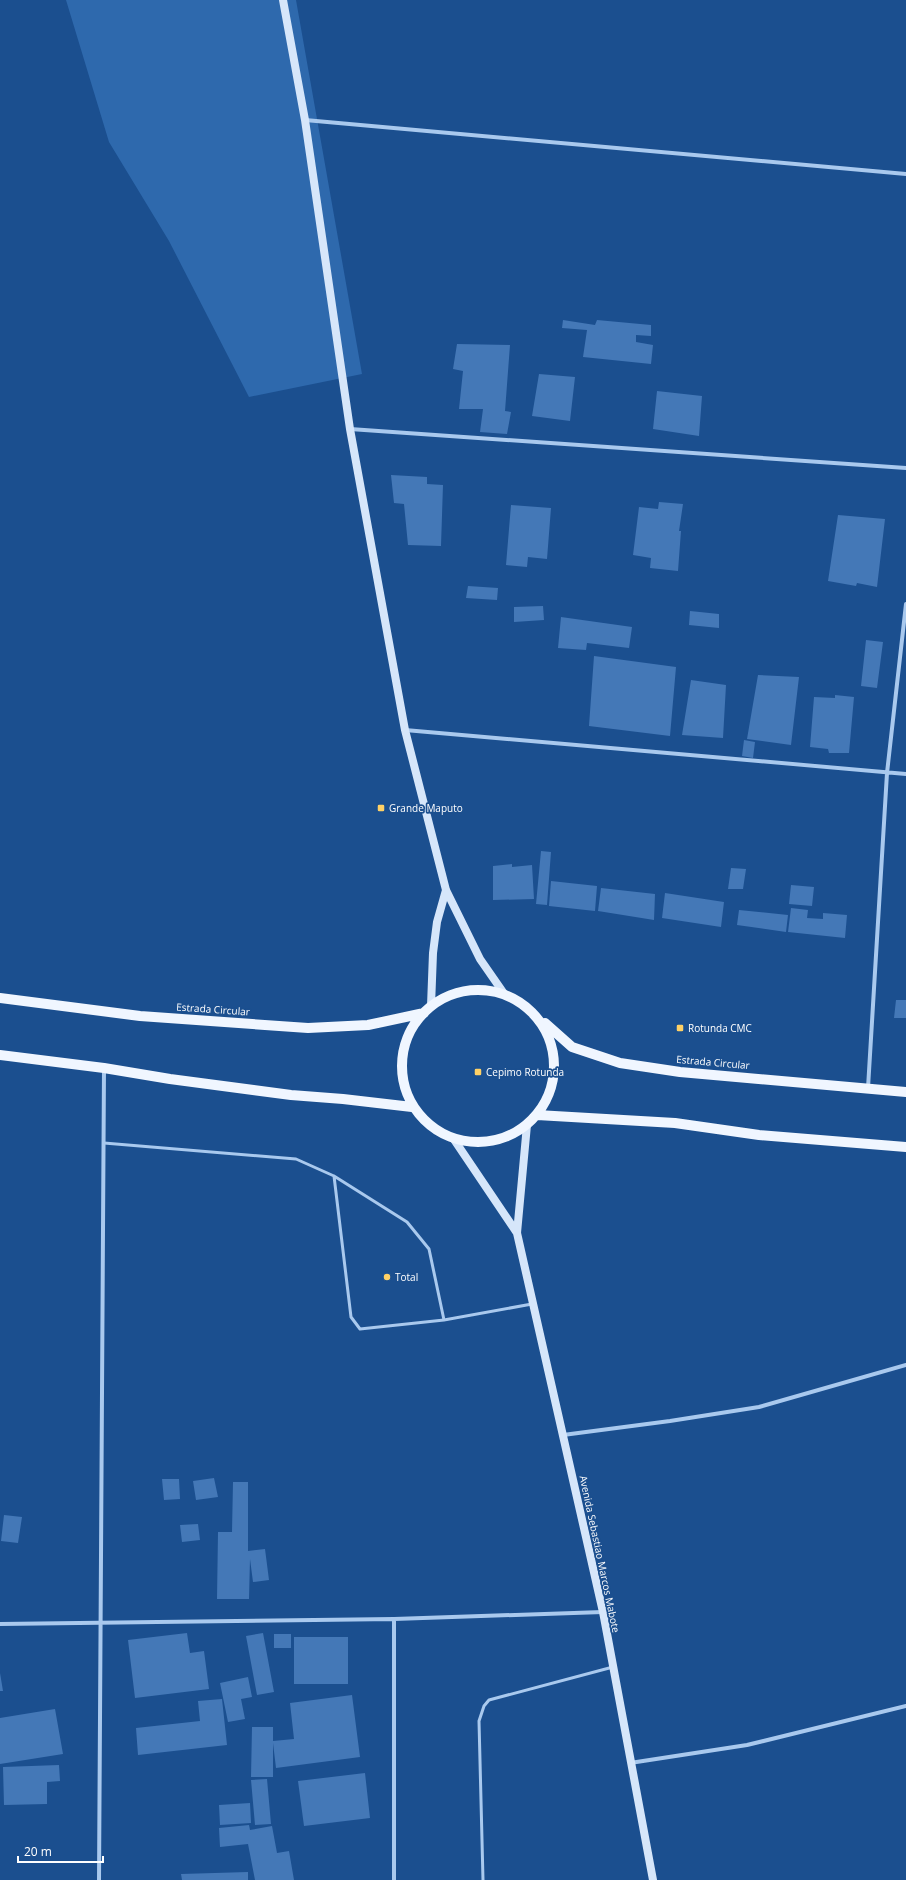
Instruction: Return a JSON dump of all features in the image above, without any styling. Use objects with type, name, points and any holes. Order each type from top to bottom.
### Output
[{"type":"main road","points":[[486,990],[505,995],[520,1002],[533,1012],[549,1035],[555,1063],[551,1090],[537,1115],[527,1125],[505,1138],[479,1142],[453,1138],[436,1130],[412,1107],[402,1071],[406,1040],[427,1010],[448,996],[467,991],[486,990]]},
{"type":"main road","name":"Estrada Circular","points":[[0,998],[140,1016],[308,1028],[368,1025],[404,1018],[427,1010]]},
{"type":"main road","name":"Estrada Circular","points":[[533,1012],[572,1047],[620,1063],[680,1072],[906,1092]]},
{"type":"main road","points":[[0,1055],[104,1068],[170,1079],[291,1095],[412,1107]]},
{"type":"main road","points":[[537,1115],[675,1123],[767,1136],[906,1147]]},
{"type":"street","points":[[283,0],[305,120],[350,429],[405,730],[446,890],[480,959],[505,995]]},
{"type":"street","points":[[305,120],[906,174]]},
{"type":"street","points":[[350,429],[906,468]]},
{"type":"street","points":[[868,1089],[887,773],[906,604]]},
{"type":"street","points":[[405,730],[906,774]]},
{"type":"street","points":[[427,1010],[437,922],[446,890]]},
{"type":"street","points":[[99,1880],[104,1068]]},
{"type":"street","points":[[517,1233],[527,1125]]},
{"type":"street","points":[[453,1138],[517,1233]]},
{"type":"street","name":"Avenida Sebastiao Marcos Mabote","points":[[517,1233],[603,1612],[653,1880]]},
{"type":"street","points":[[563,1435],[670,1421],[759,1407],[906,1364]]},
{"type":"street","points":[[0,1624],[394,1619],[603,1612]]},
{"type":"street","points":[[394,1619],[394,1880]]},
{"type":"street","points":[[630,1763],[747,1745],[906,1706]]},
{"type":"lane","points":[[104,1143],[296,1159],[334,1176],[407,1222],[429,1249],[444,1320]]},
{"type":"lane","points":[[334,1176],[351,1317],[360,1329],[444,1320],[534,1304]]},
{"type":"lane","points":[[483,1880],[479,1721],[484,1706],[489,1700],[613,1667]]},
{"type":"shaded area","points":[[66,0],[296,0],[362,374],[249,397],[169,241],[109,142]]},
{"type":"building","points":[[563,320],[595,325],[597,320],[651,325],[651,336],[636,335],[636,342],[653,345],[651,364],[583,357],[587,330],[562,328]]},
{"type":"building","points":[[457,344],[510,345],[505,411],[511,412],[507,434],[480,432],[483,409],[459,409],[463,371],[453,369]]},
{"type":"building","points":[[539,374],[575,377],[570,421],[532,416]]},
{"type":"building","points":[[657,391],[702,396],[699,436],[653,429]]},
{"type":"building","points":[[391,475],[427,477],[427,484],[443,485],[441,546],[408,545],[404,504],[394,503]]},
{"type":"building","points":[[659,502],[683,504],[679,531],[681,531],[678,571],[650,568],[651,558],[633,555],[639,507],[658,509]]},
{"type":"building","points":[[511,505],[551,508],[547,559],[528,557],[527,567],[506,565]]},
{"type":"building","points":[[838,515],[885,519],[877,587],[857,583],[856,586],[828,581]]},
{"type":"building","points":[[468,586],[498,588],[497,600],[466,598]]},
{"type":"building","points":[[543,606],[544,620],[514,622],[514,607]]},
{"type":"building","points":[[690,611],[719,614],[719,628],[689,625]]},
{"type":"building","points":[[561,617],[632,627],[629,648],[587,643],[586,650],[558,648]]},
{"type":"building","points":[[866,640],[883,642],[877,688],[861,686]]},
{"type":"building","points":[[594,656],[676,667],[670,736],[589,726]]},
{"type":"building","points":[[758,675],[799,677],[791,745],[747,739]]},
{"type":"building","points":[[691,680],[726,685],[723,738],[682,735]]},
{"type":"building","points":[[835,695],[854,697],[849,753],[829,753],[828,749],[810,747],[814,697],[835,698]]},
{"type":"building","points":[[744,740],[755,742],[753,758],[742,756]]},
{"type":"building","points":[[541,851],[551,852],[547,905],[536,904]]},
{"type":"building","points":[[512,864],[512,867],[532,865],[534,899],[493,900],[493,866]]},
{"type":"building","points":[[731,868],[746,869],[743,889],[728,889]]},
{"type":"building","points":[[551,881],[597,886],[595,911],[549,906]]},
{"type":"building","points":[[791,885],[814,887],[812,906],[789,904]]},
{"type":"building","points":[[601,888],[655,894],[654,920],[598,911]]},
{"type":"building","points":[[665,893],[724,902],[721,927],[662,918]]},
{"type":"building","points":[[791,908],[808,910],[807,918],[823,919],[823,913],[847,915],[845,938],[788,932]]},
{"type":"building","points":[[739,910],[788,915],[786,932],[737,925]]},
{"type":"building","points":[[896,1000],[906,1000],[906,1018],[894,1018]]},
{"type":"building","points":[[214,1478],[218,1497],[196,1500],[193,1481]]},
{"type":"building","points":[[162,1479],[179,1479],[180,1499],[164,1500]]},
{"type":"building","points":[[233,1482],[248,1482],[248,1551],[265,1549],[269,1580],[253,1582],[250,1559],[249,1599],[217,1599],[218,1532],[232,1532]]},
{"type":"building","points":[[4,1515],[22,1517],[18,1543],[1,1541]]},
{"type":"building","points":[[198,1524],[200,1540],[182,1542],[180,1525]]},
{"type":"building","points":[[187,1633],[190,1653],[204,1651],[209,1689],[135,1698],[128,1640]]},
{"type":"building","points":[[263,1633],[274,1692],[257,1695],[246,1636]]},
{"type":"building","points":[[274,1634],[291,1634],[291,1648],[274,1648]]},
{"type":"building","points":[[294,1637],[348,1637],[348,1684],[294,1684]]},
{"type":"building","points":[[0,1673],[3,1691],[0,1691]]},
{"type":"building","points":[[248,1677],[252,1697],[241,1699],[245,1719],[228,1722],[220,1683]]},
{"type":"building","points":[[352,1695],[360,1757],[276,1768],[273,1743],[273,1777],[251,1777],[252,1727],[273,1727],[273,1741],[294,1739],[290,1703]]},
{"type":"building","points":[[222,1699],[227,1745],[138,1755],[136,1728],[200,1721],[198,1701]]},
{"type":"building","points":[[55,1709],[63,1754],[0,1764],[0,1718]]},
{"type":"building","points":[[59,1765],[60,1781],[47,1782],[47,1804],[4,1805],[3,1767]]},
{"type":"building","points":[[365,1773],[370,1818],[304,1826],[298,1781]]},
{"type":"building","points":[[267,1779],[271,1824],[255,1825],[251,1780]]},
{"type":"building","points":[[250,1803],[251,1823],[220,1825],[219,1805]]},
{"type":"building","points":[[249,1825],[250,1830],[272,1826],[277,1853],[289,1851],[294,1880],[255,1880],[248,1844],[220,1847],[219,1828]]},
{"type":"building","points":[[248,1872],[248,1880],[182,1880],[181,1874]]},
{"type":"place","name":"Grande Maputo","points":[[381,808]]},
{"type":"place","name":"Rotunda CMC","points":[[680,1028]]},
{"type":"place","name":"Cepimo Rotunda","points":[[478,1072]]},
{"type":"place","name":"Total","points":[[387,1277]]}]
